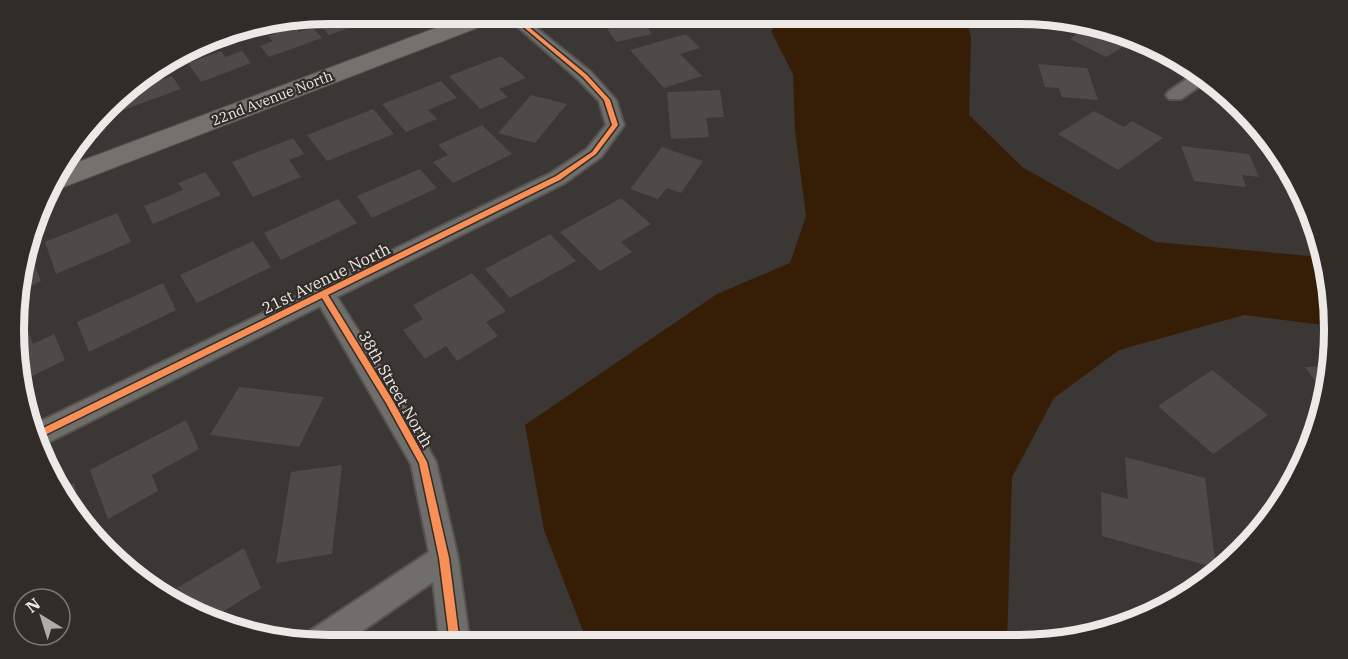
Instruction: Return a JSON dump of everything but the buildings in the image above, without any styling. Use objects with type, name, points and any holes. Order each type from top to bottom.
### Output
[{"type":"main road","name":"22nd Avenue North","points":[[65,177],[466,24]]},
{"type":"street","name":"21st Avenue North","points":[[42,433],[558,177],[594,153],[615,125],[607,100],[585,76],[522,24]]},
{"type":"street","points":[[1175,95],[1196,81]]},
{"type":"street","name":"38th Street North","points":[[324,294],[423,462],[444,558],[454,635]]},
{"type":"street","points":[[331,635],[444,558]]},
{"type":"shaded area","points":[[778,24],[967,24],[971,37],[969,115],[1022,167],[1155,242],[1315,256],[1324,325],[1244,315],[1119,350],[1054,398],[1012,477],[1007,635],[585,635],[544,530],[525,425],[717,294],[790,263],[806,216],[795,130],[793,74],[771,31]]},
{"type":"cycle path","points":[[42,433],[558,178],[594,153],[615,125],[607,100],[585,76],[522,24]]},
{"type":"cycle path","points":[[324,294],[423,462],[444,558],[454,635]]}]
